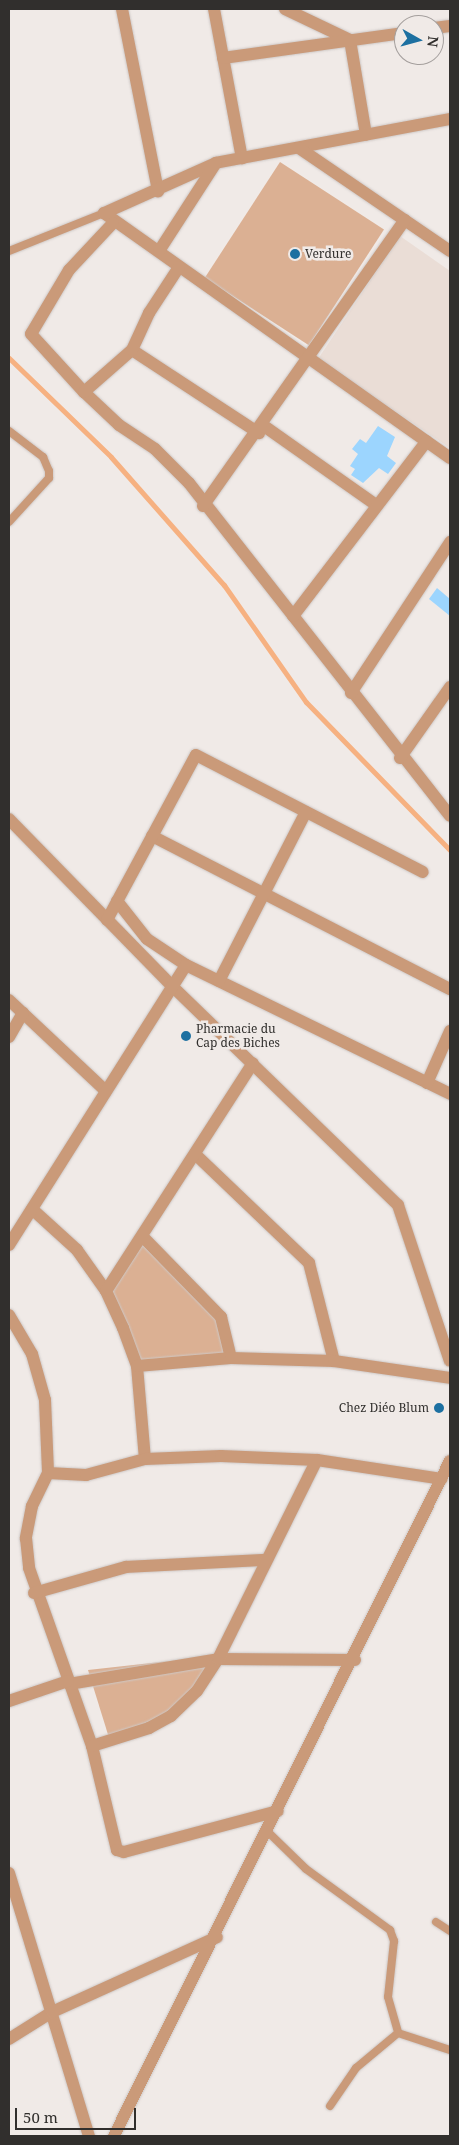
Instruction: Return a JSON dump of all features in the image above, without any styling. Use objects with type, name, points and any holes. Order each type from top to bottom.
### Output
[{"type":"street","points":[[122,9],[158,191]]},
{"type":"street","points":[[214,9],[242,158]]},
{"type":"street","points":[[285,9],[350,40]]},
{"type":"street","points":[[223,58],[394,34]]},
{"type":"street","points":[[350,40],[366,135]]},
{"type":"street","points":[[449,120],[216,163],[158,191],[109,218],[69,270],[32,329],[34,338],[84,392],[119,425],[155,449],[189,483],[203,506],[293,616],[400,758],[450,816]]},
{"type":"street","points":[[300,148],[450,251]]},
{"type":"street","points":[[159,251],[216,163]]},
{"type":"street","points":[[109,218],[308,355],[450,458]]},
{"type":"street","points":[[203,506],[261,430],[308,355],[405,220]]},
{"type":"street","points":[[84,392],[132,350],[149,313],[179,267]]},
{"type":"street","points":[[132,350],[376,504]]},
{"type":"street","points":[[293,616],[376,504],[427,440]]},
{"type":"street","points":[[351,693],[450,542]]},
{"type":"street","points":[[400,758],[450,687]]},
{"type":"street","points":[[107,920],[196,755],[423,872]]},
{"type":"street","points":[[219,981],[306,812]]},
{"type":"street","points":[[11,826],[172,986],[398,1205],[450,1361]]},
{"type":"street","points":[[152,836],[450,989]]},
{"type":"street","points":[[117,901],[147,939],[186,965],[450,1094]]},
{"type":"street","points":[[9,1245],[186,965]]},
{"type":"street","points":[[9,1000],[106,1091]]},
{"type":"street","points":[[9,1037],[23,1013]]},
{"type":"street","points":[[427,1083],[450,1031]]},
{"type":"street","points":[[106,1291],[143,1237],[253,1063]]},
{"type":"street","points":[[195,1154],[309,1262],[334,1361]]},
{"type":"street","points":[[32,1209],[77,1250],[106,1291],[137,1366],[145,1459]]},
{"type":"street","points":[[143,1237],[221,1318],[231,1358]]},
{"type":"street","points":[[9,1315],[32,1354],[44,1400],[48,1473],[32,1506],[26,1538],[34,1593],[92,1746],[120,1852],[278,1811]]},
{"type":"street","points":[[137,1366],[231,1358],[334,1361],[450,1378]]},
{"type":"street","points":[[48,1473],[86,1475],[145,1459],[316,1460],[442,1479]]},
{"type":"street","points":[[92,1746],[124,1738],[171,1716],[197,1691],[218,1660],[316,1460]]},
{"type":"street","points":[[114,2136],[217,1937],[267,1831],[355,1660],[450,1461]]},
{"type":"street","points":[[34,1593],[126,1567],[266,1560]]},
{"type":"street","points":[[9,1700],[68,1682],[218,1660],[355,1660]]},
{"type":"street","points":[[9,1873],[89,2136]]},
{"type":"street","points":[[9,2039],[52,2012],[217,1937]]},
{"type":"lane","points":[[9,251],[109,218]]},
{"type":"lane","points":[[9,431],[42,457],[49,471],[49,478],[9,522]]},
{"type":"lane","points":[[267,1831],[306,1869],[390,1930],[394,1941],[388,1997],[398,2033]]},
{"type":"lane","points":[[436,1922],[450,1931]]},
{"type":"lane","points":[[398,2033],[450,2050]]},
{"type":"lane","points":[[330,2106],[356,2068],[398,2033]]},
{"type":"shaded area","name":"Verdure","points":[[280,162],[384,230],[309,345],[205,278]]},
{"type":"shaded area","points":[[400,236],[450,271],[450,448],[318,359]]},
{"type":"shaded area","points":[[140,1243],[217,1319],[229,1355],[139,1364],[107,1287]]},
{"type":"shaded area","points":[[215,1656],[195,1690],[169,1715],[110,1741],[88,1670]]},
{"type":"building","points":[[378,426],[395,437],[387,456],[396,463],[388,474],[379,468],[363,483],[351,475],[355,469],[350,466],[358,454],[352,449],[360,439],[366,443]]},
{"type":"building","points":[[437,588],[450,599],[450,616],[429,599]]},
{"type":"waterway","points":[[9,358],[111,457],[224,585],[306,702],[450,850]]},
{"type":"place","name":"Verdure","points":[[295,254]]},
{"type":"place","name":"Pharmacie du Cap des Biches","points":[[186,1036]]},
{"type":"place","name":"Chez Diéo Blum","points":[[439,1408]]}]
